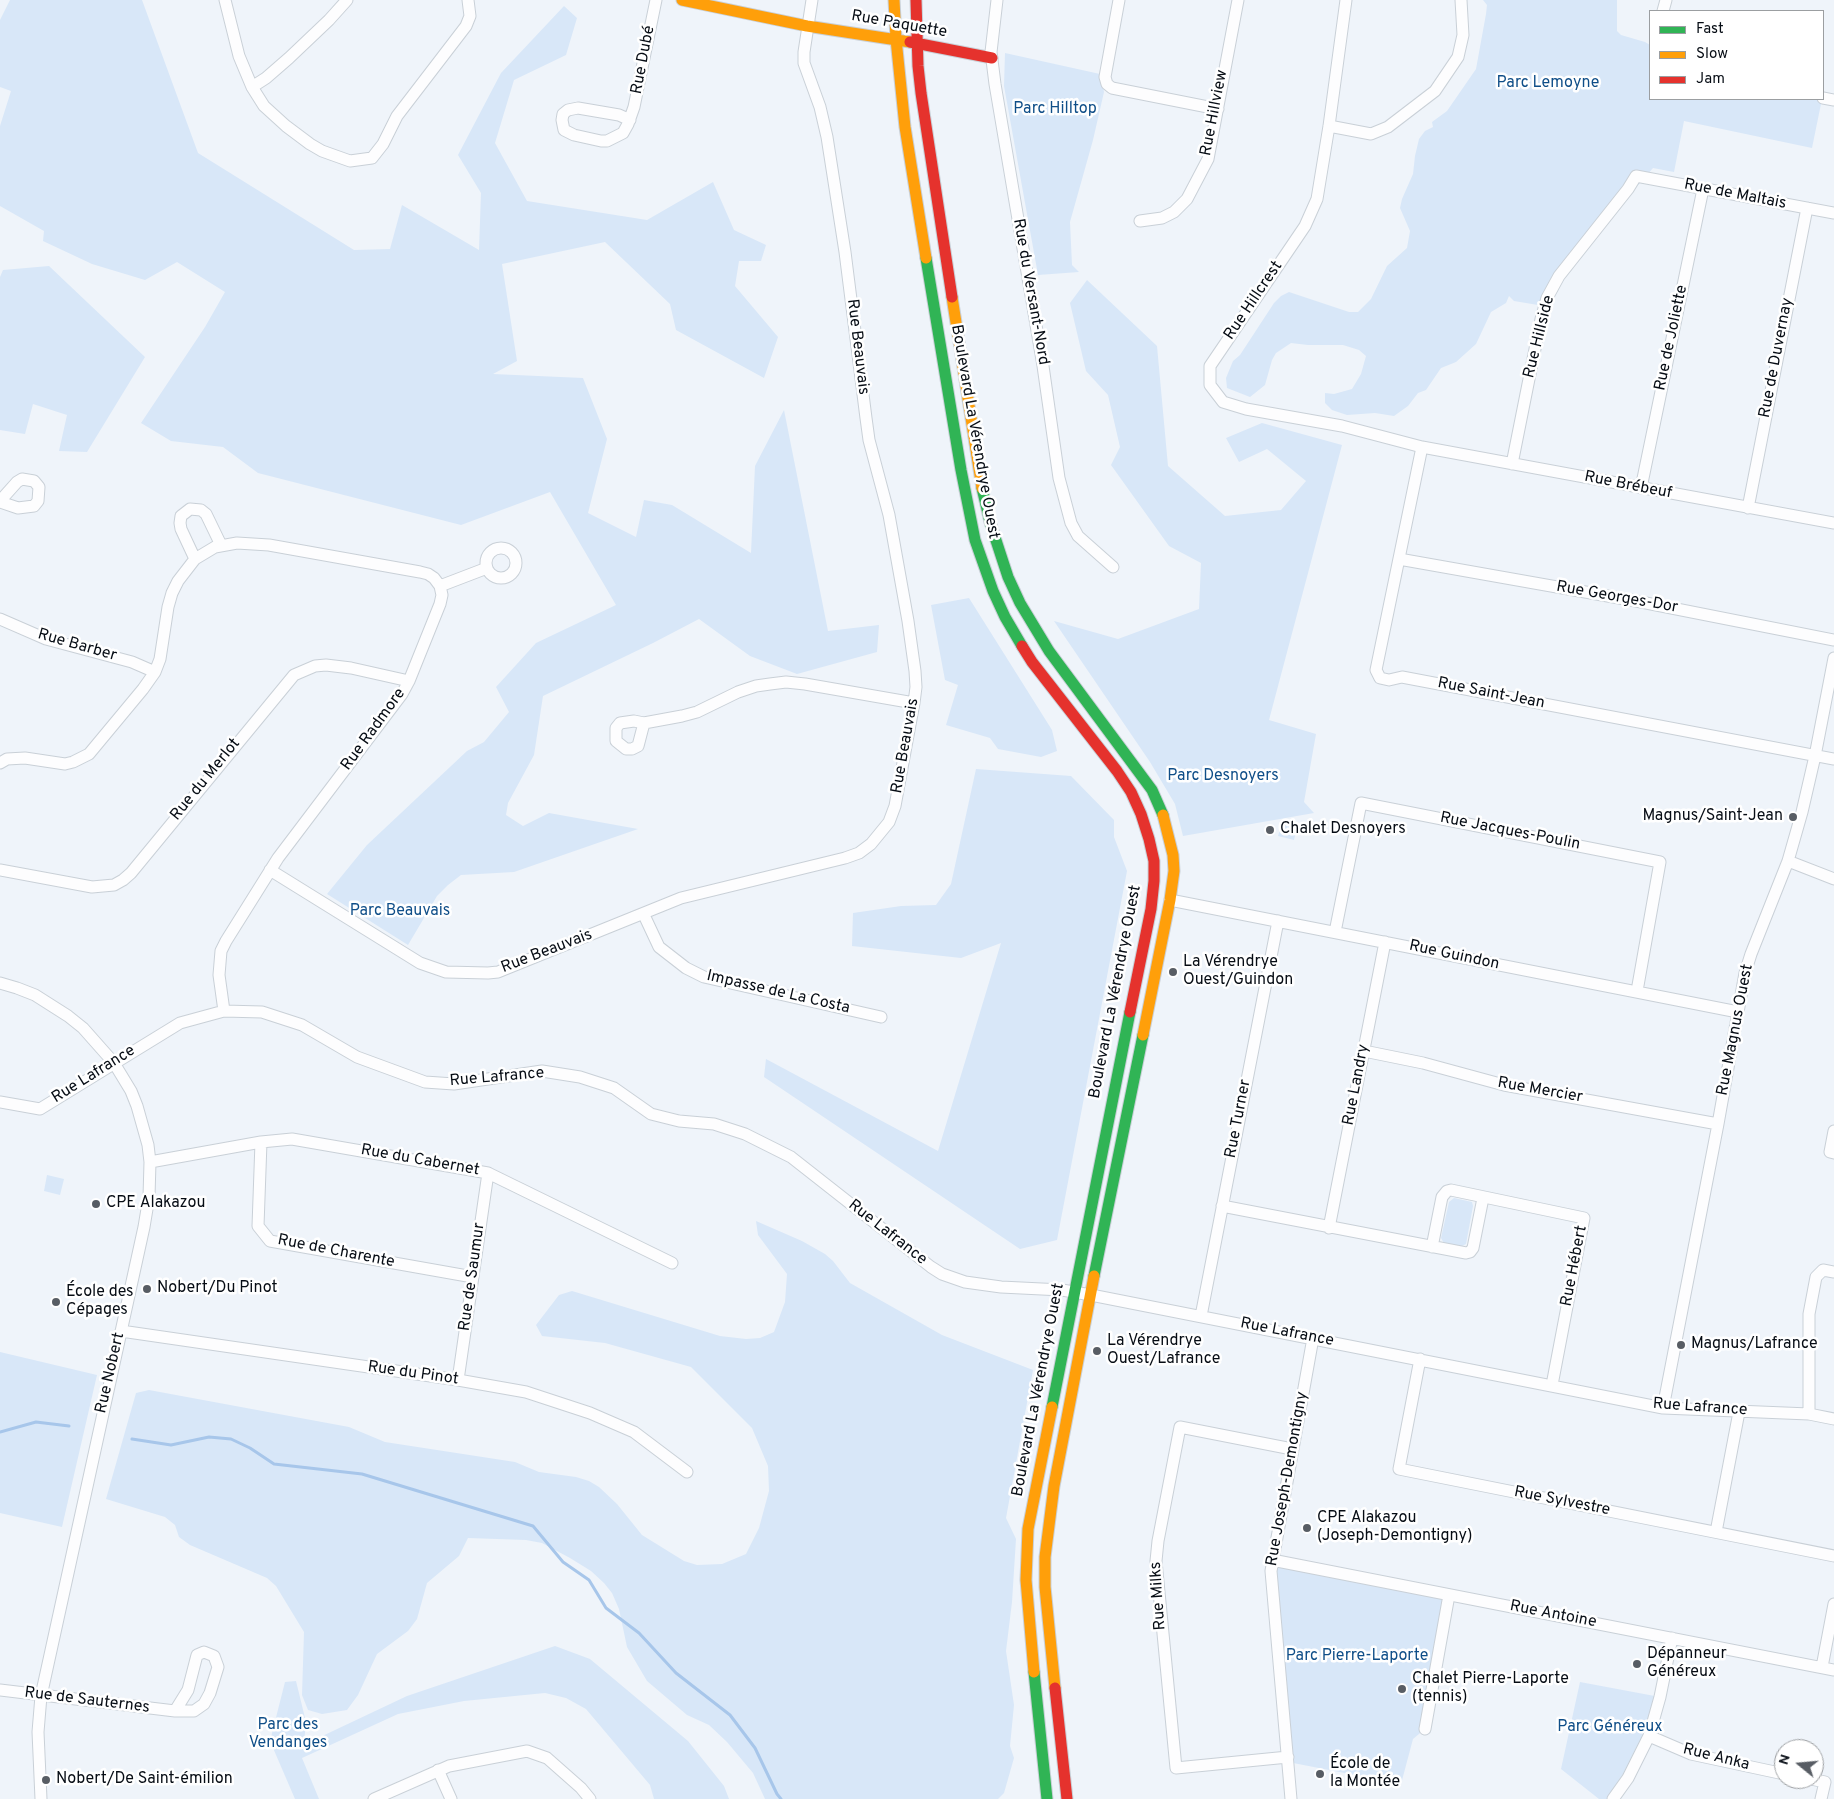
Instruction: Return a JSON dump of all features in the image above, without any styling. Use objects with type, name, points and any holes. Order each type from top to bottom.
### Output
[{"type":"main road","name":"Rue Paquette","points":[[682,0],[807,26],[896,39],[992,58]]},
{"type":"main road","name":"Boulevard La Vérendrye Ouest","points":[[894,0],[905,127],[962,478],[975,540],[1004,617],[1032,662],[1131,792],[1141,814],[1154,861],[1151,909],[1119,1061],[1030,1520],[1026,1554],[1028,1609],[1047,1799]]},
{"type":"main road","name":"Boulevard La Vérendrye Ouest","points":[[916,0],[918,66],[924,116],[983,495],[990,522],[1008,577],[1020,603],[1044,643],[1140,773],[1154,795],[1166,822],[1174,870],[1170,900],[1054,1486],[1045,1557],[1046,1604],[1066,1799]]},
{"type":"street","points":[[225,0],[240,56],[252,87],[264,106],[286,126],[322,151],[350,161],[372,158],[383,144],[397,116],[466,26],[470,16],[468,0]]},
{"type":"street","points":[[252,87],[266,78],[302,46],[330,20],[347,0]]},
{"type":"street","name":"Rue Dubé","points":[[630,120],[619,115],[578,108],[568,110],[563,114],[562,120],[564,130],[607,141],[623,133],[630,120],[634,106],[656,0]]},
{"type":"street","name":"Rue Beauvais","points":[[270,870],[406,955],[432,968],[454,973],[476,974],[498,972],[644,915],[681,898],[859,853],[872,844],[889,822],[895,806],[916,687],[908,621],[889,515],[869,440],[845,252],[827,137],[820,107],[804,63],[807,26],[812,0]]},
{"type":"street","name":"Rue du Versant-Nord","points":[[997,0],[992,45],[995,84],[1043,366],[1059,478],[1071,523],[1078,536],[1113,566]]},
{"type":"street","points":[[1119,0],[1105,77],[1107,84],[1112,88],[1218,110]]},
{"type":"street","name":"Rue Hillview","points":[[1140,221],[1162,218],[1174,212],[1188,198],[1208,158],[1238,0]]},
{"type":"street","name":"Rue Hillcrest","points":[[1346,0],[1329,126],[1316,200],[1305,226],[1210,366],[1210,385],[1223,402],[1234,406],[1342,426],[1422,447]]},
{"type":"street","points":[[1329,126],[1371,134],[1388,128],[1435,91],[1458,57],[1463,35],[1461,0]]},
{"type":"street","name":"Rue de Maltais","points":[[1636,176],[1834,213]]},
{"type":"street","name":"Rue Hillside","points":[[1512,464],[1541,319],[1547,298],[1559,276],[1628,189],[1636,176]]},
{"type":"street","name":"Rue de Joliette","points":[[1641,488],[1703,189]]},
{"type":"street","name":"Rue de Duvernay","points":[[1748,508],[1807,208]]},
{"type":"street","name":"Rue Brébeuf","points":[[1422,447],[1834,523]]},
{"type":"street","name":"Rue Saint-Jean","points":[[1422,447],[1376,670],[1380,678],[1390,680],[1402,677],[1834,759]]},
{"type":"street","points":[[195,559],[180,523],[181,516],[190,508],[201,510],[206,514],[220,545]]},
{"type":"street","points":[[0,763],[8,759],[25,758],[65,764],[81,759],[89,754],[155,672],[160,658],[172,593],[178,581],[195,559],[220,545],[237,543],[269,545],[420,572],[428,574],[440,586],[487,568]]},
{"type":"street","name":"Rue Georges-Dor","points":[[1399,559],[1636,601],[1834,640]]},
{"type":"street","name":"Rue Radmore","points":[[224,1011],[219,975],[221,951],[226,941],[270,870],[402,694],[440,604],[442,595],[440,586]]},
{"type":"street","name":"Rue Barber","points":[[0,619],[46,639],[132,662],[155,672]]},
{"type":"street","name":"Rue Magnus Ouest","points":[[1663,1408],[1748,963],[1788,861],[1815,756],[1834,658]]},
{"type":"street","name":"Rue du Merlot","points":[[0,870],[92,887],[114,885],[131,873],[294,675],[315,666],[326,665],[351,668],[409,681]]},
{"type":"street","points":[[644,723],[697,712],[756,686],[786,682],[914,704]]},
{"type":"street","name":"Rue Jacques-Poulin","points":[[1335,932],[1361,803],[1660,862],[1637,991]]},
{"type":"street","points":[[1788,861],[1834,879]]},
{"type":"street","name":"Rue Guindon","points":[[1170,900],[1738,1012]]},
{"type":"street","name":"Impasse de La Costa","points":[[644,915],[660,947],[686,968],[704,977],[881,1017]]},
{"type":"street","name":"Rue Turner","points":[[1201,1316],[1278,921]]},
{"type":"street","name":"Rue Landry","points":[[1329,1228],[1385,942]]},
{"type":"street","name":"Rue Nobert","points":[[0,983],[35,995],[68,1016],[83,1028],[114,1063],[131,1091],[137,1106],[148,1145],[150,1162],[148,1208],[40,1696],[38,1732],[41,1799]]},
{"type":"street","name":"Rue Lafrance","points":[[0,1102],[40,1109],[180,1022],[224,1011],[262,1012],[302,1025],[357,1057],[425,1082],[454,1084],[542,1071],[580,1076],[614,1088],[651,1114],[679,1121],[714,1124],[745,1134],[791,1157],[914,1255],[942,1274],[965,1282],[1091,1295],[1663,1408],[1809,1414],[1834,1419]]},
{"type":"street","name":"Rue Mercier","points":[[1364,1051],[1414,1060],[1504,1085],[1718,1124]]},
{"type":"street","points":[[1834,1131],[1830,1152],[1834,1153]]},
{"type":"street","name":"Rue du Cabernet","points":[[150,1162],[261,1142],[292,1139],[488,1173],[672,1263]]},
{"type":"street","name":"Rue de Charente","points":[[261,1142],[258,1226],[270,1241],[473,1277]]},
{"type":"street","name":"Rue de Saumur","points":[[458,1380],[488,1173]]},
{"type":"street","name":"Rue Hébert","points":[[1432,1247],[1443,1194],[1451,1190],[1584,1218],[1552,1385]]},
{"type":"street","points":[[1222,1206],[1466,1253],[1470,1252],[1483,1198]]},
{"type":"street","points":[[1809,1414],[1809,1314],[1816,1277],[1823,1270],[1834,1272]]},
{"type":"street","name":"Rue du Pinot","points":[[120,1331],[458,1380],[526,1392],[590,1413],[634,1432],[687,1472]]},
{"type":"street","name":"Rue Joseph-Demontigny","points":[[1291,1799],[1272,1593],[1272,1560],[1313,1338]]},
{"type":"street","name":"Rue Sylvestre","points":[[1420,1359],[1399,1469],[1834,1556]]},
{"type":"street","points":[[1716,1532],[1739,1412]]},
{"type":"street","name":"Rue Milks","points":[[1288,1757],[1176,1768],[1156,1562],[1158,1541],[1180,1426],[1292,1449]]},
{"type":"street","name":"Rue Antoine","points":[[1272,1560],[1834,1670]]},
{"type":"street","points":[[1425,1729],[1449,1595]]},
{"type":"street","points":[[1822,1667],[1834,1604]]},
{"type":"street","points":[[1613,1799],[1631,1773],[1650,1736],[1672,1638]]},
{"type":"street","name":"Rue de Sauternes","points":[[0,1690],[175,1711],[194,1711],[204,1704],[210,1692],[218,1667],[214,1656],[204,1652],[198,1655],[188,1690],[175,1711]]},
{"type":"street","name":"Rue Anka","points":[[1650,1736],[1691,1754],[1774,1772]]},
{"type":"street","points":[[374,1799],[438,1770],[460,1763],[527,1751],[547,1758],[582,1788],[590,1799]]},
{"type":"street","points":[[438,1770],[451,1799]]},
{"type":"green space","name":"Parc Beauvais","points":[[10,0],[142,0],[198,153],[354,250],[390,249],[402,205],[479,250],[481,193],[458,155],[501,73],[564,6],[577,18],[566,55],[514,80],[495,143],[527,201],[647,220],[713,182],[734,230],[766,245],[761,261],[739,261],[735,286],[778,337],[764,378],[676,330],[670,304],[605,242],[502,264],[517,361],[493,374],[583,378],[607,439],[588,513],[636,537],[644,500],[672,505],[751,553],[755,466],[784,410],[828,631],[879,625],[877,652],[797,674],[750,656],[699,619],[543,696],[534,755],[508,803],[506,815],[523,826],[549,813],[638,829],[514,872],[461,875],[437,896],[408,945],[327,894],[367,845],[467,751],[484,742],[509,712],[496,687],[536,643],[616,605],[550,492],[461,525],[258,473],[223,447],[171,441],[141,423],[205,327],[225,292],[177,262],[145,280],[92,264],[43,241],[44,231],[0,206],[0,126],[11,91],[0,87],[0,20]]},
{"type":"green space","name":"Parc Lemoyne","points":[[1483,0],[1617,0],[1617,31],[1621,35],[1649,44],[1649,100],[1822,100],[1812,148],[1684,121],[1674,172],[1653,168],[1559,276],[1544,306],[1514,301],[1509,296],[1506,303],[1491,312],[1476,344],[1456,362],[1441,368],[1426,390],[1418,393],[1408,406],[1394,416],[1375,413],[1347,415],[1332,410],[1325,403],[1325,393],[1334,394],[1352,389],[1361,374],[1366,356],[1359,350],[1343,345],[1291,343],[1276,353],[1272,360],[1265,385],[1250,397],[1227,388],[1226,378],[1233,361],[1240,355],[1274,303],[1281,296],[1289,292],[1349,312],[1358,312],[1371,299],[1387,266],[1407,248],[1410,231],[1400,208],[1413,174],[1419,139],[1425,131],[1433,127],[1432,122],[1447,111],[1476,69],[1487,5]]},
{"type":"green space","name":"Parc Hilltop","points":[[1005,53],[1100,74],[1104,92],[1093,140],[1070,222],[1072,265],[1079,272],[1038,275],[1004,86]]},
{"type":"green space","points":[[49,266],[145,357],[87,452],[59,451],[67,415],[33,404],[25,434],[0,430],[0,277],[3,270]]},
{"type":"green space","name":"Parc Desnoyers","points":[[1087,280],[1157,346],[1168,466],[1225,516],[1281,510],[1306,481],[1267,449],[1239,462],[1226,438],[1262,423],[1342,445],[1269,720],[1316,734],[1304,802],[1314,813],[1183,836],[1175,804],[1150,762],[1054,621],[1118,639],[1199,609],[1201,563],[1169,546],[1111,465],[1120,447],[1108,395],[1086,371],[1070,303]]},
{"type":"green space","points":[[969,598],[1052,730],[1057,751],[1041,757],[998,749],[990,738],[946,725],[958,685],[945,680],[931,605]]},
{"type":"green space","points":[[976,769],[1071,776],[1114,820],[1114,837],[1127,871],[1057,1240],[1020,1249],[764,1077],[766,1059],[938,1151],[1001,943],[961,958],[852,946],[853,913],[901,906],[936,905],[951,884]]},
{"type":"green space","points":[[1282,823],[1297,827],[1294,840],[1278,836]]},
{"type":"green space","points":[[47,1175],[64,1179],[60,1195],[44,1191]]},
{"type":"green space","points":[[1454,1198],[1472,1202],[1473,1206],[1466,1244],[1460,1247],[1445,1245],[1441,1238],[1449,1202]]},
{"type":"green space","points":[[756,1221],[802,1241],[825,1254],[850,1283],[942,1335],[1033,1370],[1006,1518],[1016,1539],[1012,1602],[1006,1651],[1014,1705],[1010,1746],[1014,1758],[1004,1793],[998,1799],[765,1799],[753,1773],[727,1742],[709,1725],[687,1715],[647,1681],[627,1647],[619,1609],[612,1593],[604,1583],[591,1571],[570,1558],[542,1543],[526,1540],[468,1538],[459,1556],[427,1583],[417,1619],[408,1631],[377,1654],[358,1695],[347,1710],[322,1714],[308,1710],[302,1695],[304,1632],[276,1586],[267,1578],[190,1545],[179,1537],[175,1525],[165,1517],[106,1499],[136,1393],[149,1390],[349,1427],[385,1442],[515,1462],[539,1472],[576,1477],[589,1481],[599,1487],[617,1504],[642,1535],[684,1561],[697,1565],[722,1564],[746,1554],[759,1528],[769,1491],[768,1466],[752,1428],[691,1367],[605,1343],[542,1336],[536,1325],[559,1295],[572,1291],[720,1336],[746,1339],[760,1338],[774,1332],[785,1302],[787,1274],[758,1235]]},
{"type":"green space","points":[[0,1352],[97,1375],[62,1527],[0,1513]]},
{"type":"green space","name":"Parc Pierre-Laporte","points":[[1272,1560],[1449,1595],[1425,1729],[1413,1739],[1401,1784],[1288,1762]]},
{"type":"green space","name":"Parc des Vendanges","points":[[555,1646],[590,1659],[688,1741],[724,1786],[729,1799],[654,1799],[650,1785],[586,1709],[566,1698],[545,1693],[464,1701],[398,1714],[302,1758],[319,1799],[295,1799],[270,1741],[285,1682],[296,1681],[306,1722],[304,1743],[407,1696]]},
{"type":"green space","name":"Parc Généreux","points":[[1580,1682],[1660,1697],[1653,1724],[1613,1799],[1599,1799],[1561,1769]]},
{"type":"waterway","points":[[0,1432],[36,1422],[69,1426]]},
{"type":"waterway","points":[[132,1439],[171,1445],[209,1437],[231,1439],[250,1448],[274,1464],[362,1474],[533,1526],[563,1562],[589,1580],[606,1608],[639,1633],[676,1673],[730,1715],[755,1748],[781,1799]]},
{"type":"traffic: fast","points":[[926,258],[961,470],[975,540],[993,591],[1005,617],[1022,646]]},
{"type":"traffic: fast","points":[[982,488],[990,522],[1008,577],[1020,603],[1049,651],[1152,790],[1163,815]]},
{"type":"traffic: fast","points":[[1052,1407],[1130,1012]]},
{"type":"traffic: fast","points":[[1094,1276],[1143,1035]]},
{"type":"traffic: fast","points":[[1034,1672],[1047,1799]]},
{"type":"traffic: slow","points":[[682,0],[807,26],[910,42]]},
{"type":"traffic: slow","points":[[894,0],[905,127],[926,258]]},
{"type":"traffic: slow","points":[[952,297],[982,488]]},
{"type":"traffic: slow","points":[[1143,1035],[1174,871],[1173,855],[1163,815]]},
{"type":"traffic: slow","points":[[1055,1688],[1045,1587],[1045,1557],[1054,1486],[1094,1276]]},
{"type":"traffic: slow","points":[[1034,1672],[1026,1580],[1028,1529],[1052,1407]]},
{"type":"traffic: jam","points":[[916,0],[918,66],[921,93],[952,297]]},
{"type":"traffic: jam","points":[[910,42],[992,58]]},
{"type":"traffic: jam","points":[[1022,646],[1032,662],[1117,771],[1131,792],[1149,839],[1154,861],[1151,909],[1130,1012]]},
{"type":"traffic: jam","points":[[1055,1688],[1067,1799]]},
{"type":"place","name":"Magnus/Saint-Jean","points":[[1793,817]]},
{"type":"place","name":"Chalet Desnoyers","points":[[1270,830]]},
{"type":"place","name":"La Vérendrye Ouest/Guindon","points":[[1173,972]]},
{"type":"place","name":"CPE Alakazou","points":[[96,1204]]},
{"type":"place","name":"Nobert/Du Pinot","points":[[147,1289]]},
{"type":"place","name":"École des Cépages","points":[[56,1302]]},
{"type":"place","name":"Magnus/Lafrance","points":[[1681,1345]]},
{"type":"place","name":"La Vérendrye Ouest/Lafrance","points":[[1097,1351]]},
{"type":"place","name":"CPE Alakazou (Joseph-Demontigny)","points":[[1307,1528]]},
{"type":"place","name":"Dépanneur Généreux","points":[[1637,1664]]},
{"type":"place","name":"Chalet Pierre-Laporte (tennis)","points":[[1402,1689]]},
{"type":"place","name":"École de la Montée","points":[[1320,1774]]},
{"type":"place","name":"Nobert/De Saint-émilion","points":[[46,1780]]}]
